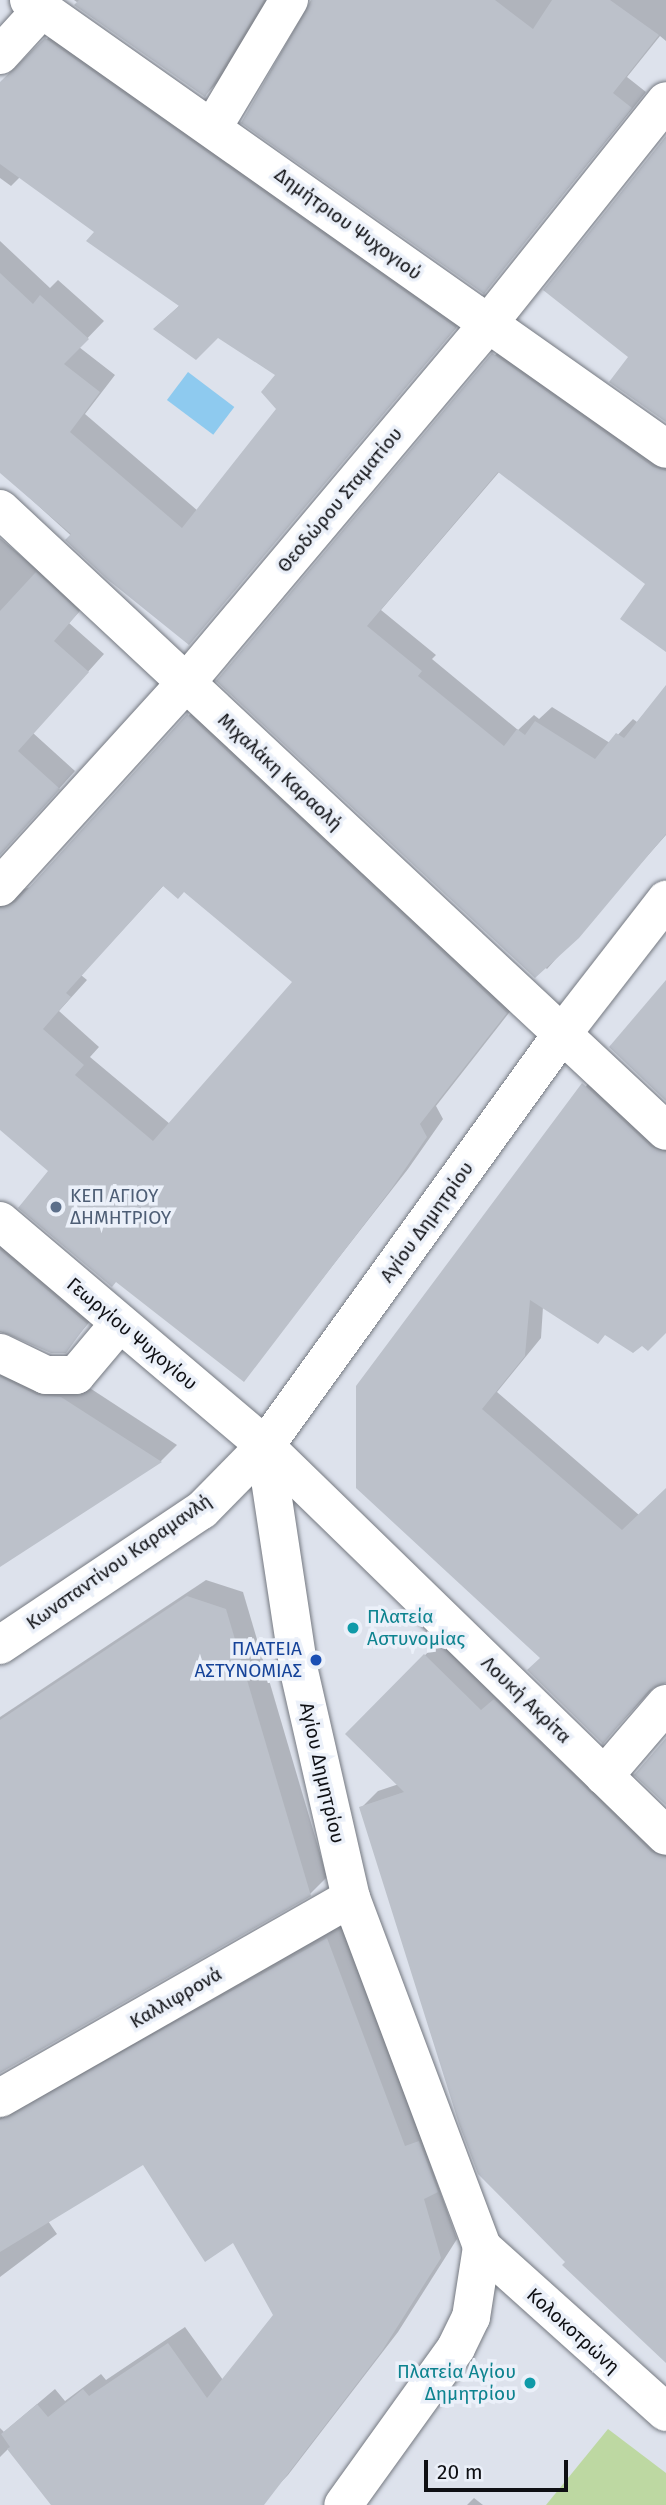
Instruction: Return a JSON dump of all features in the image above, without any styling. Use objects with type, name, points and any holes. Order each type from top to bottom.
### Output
[{"type":"street","points":[[213,127],[289,0]]},
{"type":"street","points":[[0,55],[35,5]]},
{"type":"street","name":"Δημήτριου Ψυχογιού","points":[[35,5],[213,127],[666,449]]},
{"type":"street","name":"Θεοδώρου Σταματίου","points":[[0,887],[185,684],[488,324],[666,101]]},
{"type":"street","name":"Μιχαλάκη Καραολή","points":[[0,509],[666,1131]]},
{"type":"street","name":"Αγίου Δημητρίου","points":[[343,2505],[456,2348],[471,2317],[482,2247],[351,1898],[299,1671],[265,1446],[562,1034],[666,900]]},
{"type":"street","name":"Γεωργίου Ψυχογίου","points":[[0,1221],[265,1446]]},
{"type":"street","points":[[0,1353],[46,1375],[76,1375],[119,1324]]},
{"type":"street","name":"Κωνσταντίνου Καραμανλή","points":[[0,1644],[202,1510],[265,1446]]},
{"type":"street","name":"Λουκή Ακρίτα","points":[[265,1446],[666,1836]]},
{"type":"street","points":[[604,1776],[666,1704]]},
{"type":"street","name":"Καλλιφρονά","points":[[0,2098],[351,1898]]},
{"type":"street","name":"Κολοκοτρώνη","points":[[482,2247],[666,2412]]},
{"type":"green space","points":[[608,2429],[666,2473],[666,2505],[546,2505]]},
{"type":"water","points":[[188,372],[234,407],[213,435],[167,400]]},
{"type":"building","points":[[79,0],[264,0],[205,97],[74,5]]},
{"type":"building","points":[[311,0],[495,0],[533,29],[552,0],[610,0],[659,35],[613,93],[632,108],[484,294],[241,123]]},
{"type":"building","points":[[45,38],[456,328],[189,645],[107,579],[65,540],[71,534],[0,473],[0,273],[33,304],[40,295],[89,339],[64,364],[100,392],[70,432],[182,528],[276,409],[261,392],[275,375],[218,338],[196,360],[153,329],[179,306],[86,241],[94,232],[0,164],[0,82]]},
{"type":"building","points":[[666,136],[666,422],[609,382],[628,357],[543,290]]},
{"type":"building","points":[[492,353],[653,467],[666,471],[666,652],[620,619],[645,584],[498,472],[367,626],[422,671],[418,676],[504,746],[517,729],[525,735],[535,721],[595,759],[616,733],[624,738],[666,685],[666,834],[579,938],[535,978],[216,681]]},
{"type":"building","points":[[36,572],[79,612],[54,641],[89,672],[18,751],[60,789],[0,855],[0,611]]},
{"type":"building","points":[[187,714],[507,1013],[420,1124],[427,1137],[392,1188],[244,1382],[116,1282],[112,1287],[18,1208],[48,1171],[0,1130],[0,908],[16,902]],"holes":[[[163,886],[178,899],[184,892],[292,982],[153,1141],[75,1075],[84,1065],[43,1029],[71,997],[66,993]]]},
{"type":"building","points":[[666,980],[666,1101],[609,1047]]},
{"type":"building","points":[[582,1083],[651,1147],[666,1152],[666,1333],[648,1351],[642,1346],[633,1353],[605,1335],[598,1344],[530,1300],[525,1356],[482,1409],[622,1530],[666,1488],[666,1683],[649,1690],[603,1744],[527,1670],[540,1658],[356,1488],[356,1386]]},
{"type":"building","points":[[0,1250],[87,1324],[66,1353],[51,1353],[0,1331]]},
{"type":"building","points":[[0,1377],[37,1395],[61,1397],[162,1462],[0,1567]]},
{"type":"building","points":[[187,1596],[226,1609],[311,1896],[0,2073],[0,1720]]},
{"type":"building","points":[[424,1654],[481,1710],[494,1699],[651,1852],[666,1857],[666,2363],[562,2265],[565,2262],[478,2174],[459,2124],[359,1807],[404,1792],[345,1734]]},
{"type":"building","points":[[666,1738],[666,1805],[634,1775]]},
{"type":"building","points":[[327,1938],[405,2146],[419,2141],[438,2192],[424,2199],[441,2258],[382,2351],[264,2505],[51,2505],[7,2449],[10,2447],[1,2434],[37,2404],[48,2417],[83,2389],[89,2396],[168,2343],[207,2398],[273,2315],[233,2243],[205,2262],[143,2165],[0,2252],[0,2120]]},
{"type":"place","name":"ΚΕΠ ΑΓΙΟΥ ΔΗΜΗΤΡΙΟΥ","points":[[56,1207]]},
{"type":"place","name":"Πλατεία Αστυνομίας","points":[[353,1628]]},
{"type":"place","name":"ΠΛΑΤΕΙΑ ΑΣΤΥΝΟΜΙΑΣ","points":[[316,1660]]},
{"type":"place","name":"Πλατεία Αγίου Δημητρίου","points":[[530,2383]]}]
